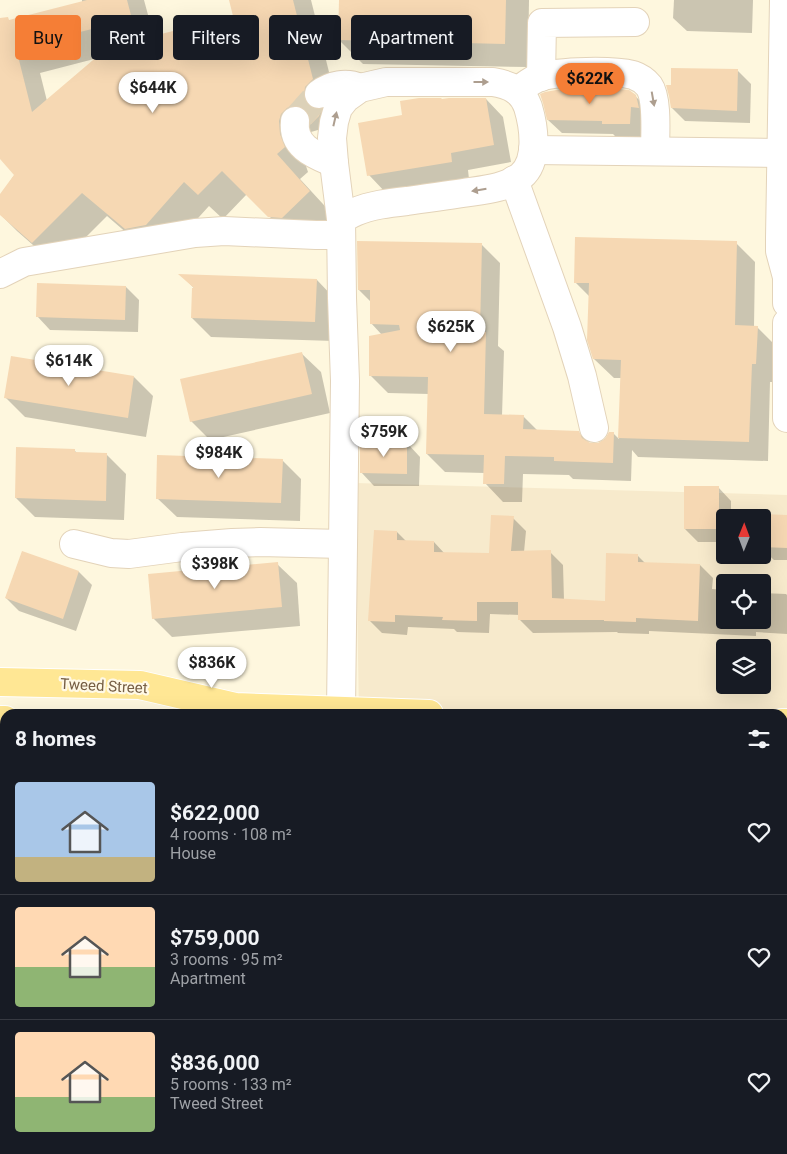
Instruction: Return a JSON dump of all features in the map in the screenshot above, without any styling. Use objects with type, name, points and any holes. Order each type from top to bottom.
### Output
[{"type":"main road","name":"Tweed Street","points":[[0,682],[140,685],[231,709]]},
{"type":"street","points":[[784,0],[780,250],[787,277],[787,304]]},
{"type":"street","points":[[541,77],[542,23],[635,22]]},
{"type":"street","points":[[518,91],[529,82],[541,77],[580,73],[617,73],[639,77],[652,92],[655,151]]},
{"type":"street","points":[[0,274],[24,262],[33,260],[195,233],[224,231],[316,236],[341,227],[354,212],[383,204],[499,187],[521,176],[527,169],[533,150],[534,131],[532,119],[518,91],[505,84],[493,82],[386,82],[360,88],[346,98],[338,108],[332,138],[341,227],[345,381],[341,709]]},
{"type":"street","points":[[319,94],[326,89],[337,86],[360,88]]},
{"type":"street","points":[[295,121],[296,133],[304,147],[334,163]]},
{"type":"street","points":[[533,150],[782,153]]},
{"type":"street","points":[[514,180],[567,327],[582,376],[594,428]]},
{"type":"street","points":[[787,323],[787,418]]},
{"type":"street","points":[[74,544],[111,554],[129,554],[232,543],[343,544]]},
{"type":"shaded area","points":[[355,483],[787,495],[787,709],[359,709]]},
{"type":"building","points":[[87,0],[127,0],[131,15],[91,15],[91,29],[81,32],[81,15],[28,15]]},
{"type":"building","points":[[229,0],[293,0],[297,15],[269,15],[269,60],[308,60],[313,79],[305,87],[306,103],[312,108],[321,109],[321,111],[311,124],[309,114],[303,108],[294,105],[287,108],[281,114],[279,121],[280,134],[285,147],[277,154],[310,191],[282,218],[268,217],[222,171],[198,195],[184,182],[146,225],[125,229],[82,193],[32,243],[0,215],[0,194],[14,175],[0,159],[0,18],[8,17],[9,20],[15,18],[15,60],[19,60],[32,112],[93,60],[163,60],[163,34],[173,31],[173,60],[259,60],[259,15],[233,15]]},
{"type":"building","points":[[339,0],[506,0],[505,44],[472,43],[472,15],[351,15],[351,40],[341,40],[341,15],[339,15]]},
{"type":"building","points":[[671,68],[738,69],[737,111],[671,108],[666,85],[671,85]]},
{"type":"building","points":[[600,87],[629,90],[636,95],[639,108],[631,107],[630,124],[602,124],[602,121],[547,120],[540,94],[562,89]]},
{"type":"building","points":[[419,98],[486,98],[494,145],[451,153],[452,162],[367,176],[358,123],[402,115],[400,101]]},
{"type":"building","points":[[575,237],[737,241],[735,325],[758,326],[756,364],[752,364],[749,442],[618,438],[621,360],[593,359],[587,340],[589,283],[574,283]]},
{"type":"building","points":[[357,241],[482,243],[480,332],[486,332],[484,414],[524,415],[523,429],[579,431],[582,438],[590,443],[598,443],[605,439],[609,432],[614,432],[613,463],[554,461],[554,457],[505,456],[504,484],[483,484],[484,455],[426,454],[428,377],[369,376],[369,336],[400,330],[399,325],[370,324],[370,290],[358,290]]},
{"type":"building","points":[[178,274],[317,279],[315,322],[191,318],[192,288],[194,288]]},
{"type":"building","points":[[37,283],[126,286],[125,320],[36,317]]},
{"type":"building","points":[[302,352],[312,394],[190,422],[180,379]]},
{"type":"building","points":[[11,356],[134,376],[128,418],[4,398]]},
{"type":"building","points":[[360,441],[407,442],[407,474],[360,473]]},
{"type":"building","points":[[16,447],[75,449],[75,452],[107,453],[106,501],[15,498]]},
{"type":"building","points":[[157,455],[283,459],[281,503],[156,499]]},
{"type":"building","points":[[684,486],[719,486],[719,509],[716,509],[716,529],[684,529]]},
{"type":"building","points":[[771,514],[787,515],[787,548],[771,547]]},
{"type":"building","points":[[491,515],[514,516],[511,551],[551,550],[552,598],[605,601],[606,553],[638,554],[638,562],[700,564],[698,621],[636,618],[636,622],[518,620],[518,602],[477,602],[477,621],[442,620],[443,617],[395,615],[395,622],[368,621],[374,530],[397,531],[397,540],[434,541],[434,552],[489,553]]},
{"type":"building","points":[[22,551],[79,571],[63,619],[5,598]]},
{"type":"building","points":[[278,562],[282,607],[152,619],[148,574]]},
{"type":"tunnel","points":[[295,121],[319,94]]}]
